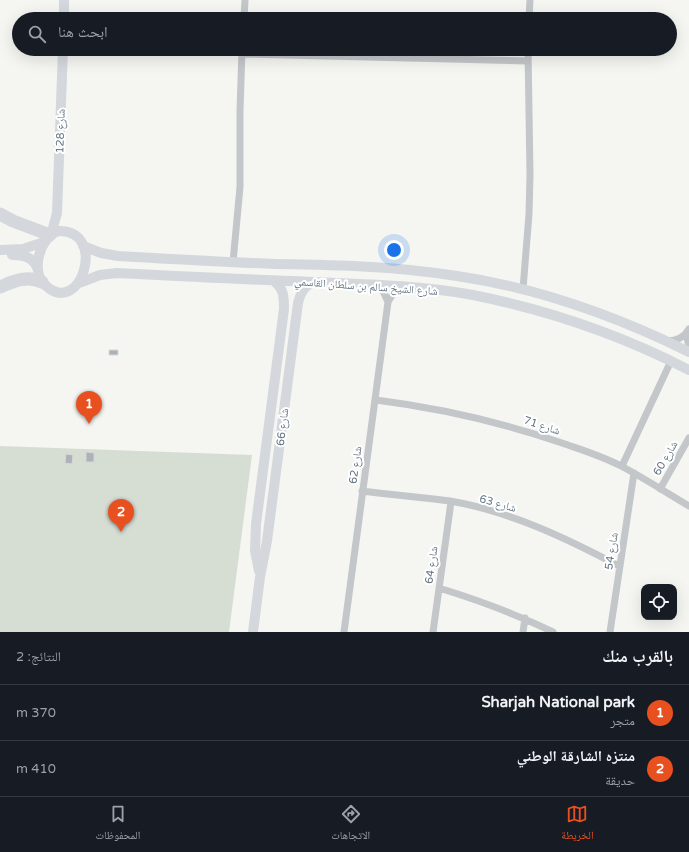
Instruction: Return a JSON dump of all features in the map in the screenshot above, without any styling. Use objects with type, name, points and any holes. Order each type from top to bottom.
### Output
[{"type":"highway","points":[[0,214],[48,237]]},
{"type":"highway","points":[[0,287],[27,279],[36,280],[40,276]]},
{"type":"street","points":[[64,0],[64,12]]},
{"type":"street","points":[[244,0],[244,12]]},
{"type":"street","points":[[529,12],[530,0]]},
{"type":"street","name":"شارع 128","points":[[48,237],[57,213],[63,56]]},
{"type":"street","points":[[233,262],[240,187],[242,56]]},
{"type":"street","points":[[369,56],[528,61]]},
{"type":"street","points":[[523,290],[529,214],[530,176],[528,56]]},
{"type":"street","name":"شارع 128","points":[[57,213],[60,222],[67,232]]},
{"type":"street","points":[[0,250],[23,249],[59,231],[67,232],[78,238],[83,246],[86,261],[79,283],[72,290],[60,292],[48,288],[33,261],[27,257],[0,255]]},
{"type":"street","points":[[40,276],[39,254],[48,237]]},
{"type":"street","name":"شارع الشيخ سالم بن سلطان القاسمي","points":[[83,246],[109,256],[406,269],[458,276],[523,290],[582,307],[610,317],[689,352]]},
{"type":"street","name":"شارع الشيخ سالم بن سلطان القاسمي","points":[[79,283],[100,275],[117,273],[404,286],[472,295],[538,310],[603,332],[689,370]]},
{"type":"street","name":"شارع 66","points":[[260,577],[254,541],[284,309],[283,293],[281,288],[274,281]]},
{"type":"street","name":"شارع 66","points":[[253,632],[260,577],[267,541],[299,297],[312,282]]},
{"type":"street","points":[[372,285],[383,291],[388,302]]},
{"type":"street","points":[[388,302],[394,292],[404,286]]},
{"type":"street","name":"شارع 62","points":[[344,632],[388,302]]},
{"type":"street","points":[[284,309],[290,305],[294,309],[295,324]]},
{"type":"street","points":[[667,341],[678,339],[688,330]]},
{"type":"street","points":[[688,330],[687,338],[689,346]]},
{"type":"street","points":[[622,466],[671,362]]},
{"type":"street","name":"شارع 71","points":[[376,400],[406,404],[491,421],[554,440],[622,466],[689,506]]},
{"type":"street","name":"شارع 60","points":[[660,489],[689,438]]},
{"type":"street","name":"شارع 54","points":[[610,632],[634,473]]},
{"type":"street","name":"شارع 63","points":[[362,491],[451,502],[495,512],[538,527],[579,544],[619,566]]},
{"type":"street","name":"شارع 64","points":[[433,632],[451,502]]},
{"type":"street","points":[[254,541],[256,547],[260,548],[267,541]]},
{"type":"street","points":[[439,588],[525,618],[553,632]]},
{"type":"street","points":[[523,632],[525,618]]},
{"type":"shaded area","points":[[0,446],[252,455],[229,632],[0,632]]},
{"type":"building","points":[[109,350],[118,350],[118,355],[109,355]]},
{"type":"building","points":[[86,452],[94,453],[94,462],[86,462]]},
{"type":"building","points":[[66,454],[73,455],[72,464],[65,463]]},
{"type":"place","name":"Sharjah National park","points":[[89,424]]},
{"type":"place","name":"منتزه الشارقة الوطني","points":[[121,532]]}]
